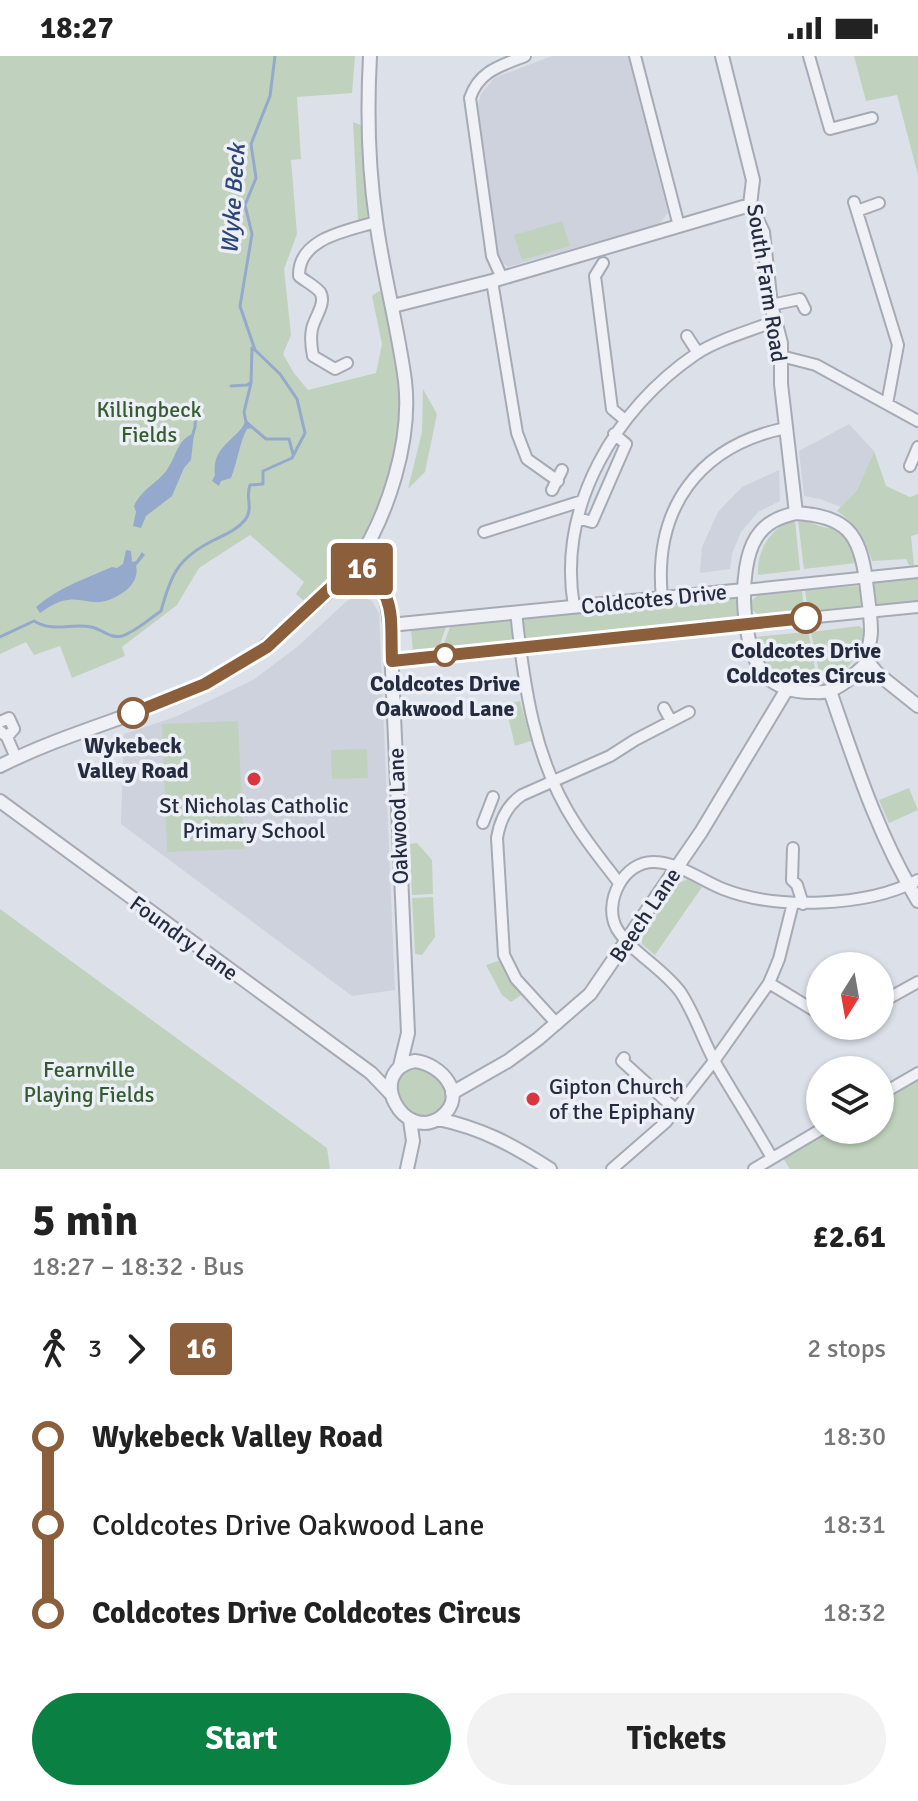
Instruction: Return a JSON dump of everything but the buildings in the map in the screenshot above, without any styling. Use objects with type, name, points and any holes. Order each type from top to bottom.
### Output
[{"type":"street","points":[[0,766],[173,698],[238,665],[291,627],[356,564],[390,492],[408,409],[401,345],[376,222],[369,153],[370,56]]},
{"type":"street","points":[[525,56],[482,76],[470,98],[517,433],[527,459],[557,480]]},
{"type":"street","points":[[635,56],[679,226]]},
{"type":"street","name":"South Farm Road","points":[[722,56],[753,180],[750,205],[763,232],[771,305],[781,356],[781,384],[796,513]]},
{"type":"street","points":[[809,56],[830,129],[872,118]]},
{"type":"street","points":[[879,203],[855,207],[898,345],[887,404]]},
{"type":"street","points":[[393,306],[497,280],[750,205]]},
{"type":"street","points":[[347,363],[335,369],[313,356],[310,344],[312,326],[321,308],[322,298],[320,292],[299,276],[299,264],[308,249],[324,239],[376,222]]},
{"type":"street","points":[[603,263],[595,276],[612,409],[625,420]]},
{"type":"street","points":[[583,268],[595,276]]},
{"type":"street","points":[[771,305],[800,299],[805,309]]},
{"type":"street","points":[[574,607],[570,569],[578,518],[582,501],[614,434],[650,391],[698,353],[775,321]]},
{"type":"street","points":[[687,336],[698,353]]},
{"type":"street","points":[[781,356],[808,362],[918,421]]},
{"type":"street","points":[[662,598],[662,551],[668,523],[683,490],[706,465],[731,446],[786,428]]},
{"type":"street","points":[[578,518],[592,522],[626,444],[614,434]]},
{"type":"street","points":[[910,466],[918,447]]},
{"type":"street","points":[[484,532],[582,501]]},
{"type":"street","points":[[796,513],[814,514],[848,527],[859,543],[866,577],[871,637],[868,662],[830,691],[787,689],[764,674],[752,653],[744,590],[746,563],[757,537],[779,517],[796,513]]},
{"type":"street","name":"Oakwood Lane","points":[[356,564],[379,582],[384,590],[390,625],[408,1033],[398,1069]]},
{"type":"street","name":"Coldcotes Drive","points":[[390,625],[918,572]]},
{"type":"street","name":"Coldcotes Drive","points":[[392,661],[918,607]]},
{"type":"street","points":[[516,612],[529,708],[553,781],[574,823],[619,883]]},
{"type":"street","points":[[868,662],[878,674],[918,706]]},
{"type":"street","name":"Beech Lane","points":[[451,1099],[557,1024],[590,994],[677,867],[787,689]]},
{"type":"street","points":[[830,691],[892,856],[913,883],[918,901]]},
{"type":"street","points":[[664,708],[671,721]]},
{"type":"street","points":[[557,1024],[516,979],[504,955],[497,838],[503,817],[518,798],[618,753],[689,712]]},
{"type":"street","points":[[0,722],[9,718],[14,729],[4,734],[16,758]]},
{"type":"street","points":[[483,823],[493,797]]},
{"type":"street","name":"Foundry Lane","points":[[0,801],[371,1073],[392,1095]]},
{"type":"street","points":[[488,811],[503,817]]},
{"type":"street","points":[[612,1169],[666,1122],[769,983],[798,904],[797,885],[792,880],[793,848]]},
{"type":"street","points":[[772,1158],[714,1061],[698,1021],[680,991],[627,942],[615,926],[615,895],[619,883],[635,868],[653,862],[677,867],[736,894],[798,904],[842,901],[913,883]]},
{"type":"street","points":[[894,995],[918,982]]},
{"type":"street","points":[[769,983],[806,1005]]},
{"type":"street","name":"Oakwood Lane","points":[[408,1033],[423,1062]]},
{"type":"street","points":[[624,1058],[622,1061],[675,1109]]},
{"type":"street","points":[[371,1073],[398,1069],[415,1061],[423,1062],[447,1077],[451,1099],[470,1126]]},
{"type":"street","points":[[398,1069],[391,1079],[392,1095],[402,1114],[410,1120],[470,1126],[519,1149],[550,1169]]},
{"type":"street","points":[[894,1087],[918,1073]]},
{"type":"street","points":[[413,1141],[451,1099]]},
{"type":"street","points":[[407,1169],[413,1141],[410,1120]]},
{"type":"street","points":[[754,1169],[806,1138]]},
{"type":"shaded area","points":[[552,56],[628,56],[668,213],[659,224],[508,267],[499,260],[478,105],[481,94],[494,78]]},
{"type":"shaded area","points":[[849,424],[874,451],[857,490],[841,507],[804,496],[799,451]]},
{"type":"shaded area","points":[[779,470],[780,501],[758,512],[741,532],[730,569],[700,573],[702,547],[718,512],[742,487]]},
{"type":"shaded area","name":"St Nicholas Catholic Primary School","points":[[361,596],[372,601],[379,613],[395,990],[352,996],[121,824],[124,734],[175,717],[253,680],[297,647],[348,600]]},
{"type":"green space","name":"Killingbeck Fields","points":[[0,56],[355,56],[352,93],[297,97],[301,159],[291,160],[297,234],[284,269],[291,335],[283,354],[308,390],[376,373],[382,344],[372,296],[379,291],[399,367],[402,400],[397,447],[382,496],[358,548],[348,554],[336,575],[313,599],[304,601],[296,594],[304,582],[250,535],[199,568],[177,605],[122,647],[125,656],[72,678],[60,646],[34,655],[26,642],[0,654]]},
{"type":"green space","points":[[854,56],[918,56],[918,175],[897,95],[866,101]]},
{"type":"green space","points":[[353,122],[363,126],[367,216],[358,222]]},
{"type":"green space","points":[[562,221],[570,246],[522,260],[514,235]]},
{"type":"green space","points":[[423,389],[437,414],[425,472],[408,489],[422,432]]},
{"type":"green space","points":[[874,451],[886,486],[910,497],[918,494],[918,534],[911,536],[914,566],[909,565],[906,559],[872,561],[859,533],[837,511],[857,490]]},
{"type":"green space","points":[[798,520],[826,528],[836,527],[853,547],[856,563],[804,569]]},
{"type":"green space","points":[[795,521],[800,570],[758,575],[762,549],[767,541],[779,528]]},
{"type":"green space","points":[[918,576],[918,602],[877,606],[874,581]]},
{"type":"green space","points":[[857,586],[860,589],[860,606],[808,611],[805,590]]},
{"type":"green space","points":[[802,591],[804,612],[760,616],[752,610],[752,600],[758,595]]},
{"type":"green space","points":[[737,598],[739,618],[525,641],[523,619]]},
{"type":"green space","points":[[511,621],[513,642],[442,649],[450,627]]},
{"type":"green space","points":[[859,626],[864,630],[855,656],[840,675],[824,685],[811,632]]},
{"type":"green space","points":[[446,627],[438,650],[413,652],[411,630]]},
{"type":"green space","points":[[806,632],[818,686],[795,683],[777,674],[763,659],[755,637]]},
{"type":"green space","points":[[520,701],[531,741],[515,746],[505,704]]},
{"type":"green space","points":[[238,721],[244,849],[167,852],[162,724]]},
{"type":"green space","points":[[367,749],[368,778],[332,779],[331,750]]},
{"type":"green space","points":[[909,788],[918,810],[889,823],[879,800]]},
{"type":"green space","points":[[417,843],[432,860],[433,894],[412,895],[410,844]]},
{"type":"green space","points":[[688,879],[702,887],[655,955],[642,944],[642,937],[678,883]]},
{"type":"green space","points":[[433,897],[435,937],[422,955],[415,954],[412,898]]},
{"type":"green space","name":"Fearnville Playing Fields","points":[[0,909],[327,1148],[330,1169],[0,1169]]},
{"type":"green space","points":[[501,960],[521,995],[511,1002],[502,995],[486,965]]},
{"type":"green space","points":[[415,1067],[430,1073],[445,1090],[444,1104],[428,1116],[418,1116],[409,1111],[398,1093],[398,1083],[403,1074]]},
{"type":"green space","points":[[918,1078],[918,1169],[790,1169],[783,1158],[806,1144],[894,1144],[894,1094]]},
{"type":"water","points":[[246,419],[253,428],[247,429],[231,478],[221,481],[219,486],[212,481],[217,456]]},
{"type":"water","points":[[194,433],[191,460],[184,468],[172,496],[146,516],[141,528],[133,526],[134,506],[164,473],[184,440]]},
{"type":"water","points":[[126,550],[131,551],[132,562],[142,552],[145,555],[136,566],[135,579],[126,590],[100,602],[64,601],[40,613],[36,607],[54,594],[123,564]]},
{"type":"waterway","name":"Wyke Beck","points":[[0,637],[34,621],[55,627],[91,627],[118,637],[137,628],[161,611],[168,587],[184,561],[245,520],[249,512],[250,485],[263,484],[263,471],[292,458],[305,433],[297,399],[280,374],[255,350],[240,306],[252,234],[245,205],[256,178],[251,144],[270,96],[275,56]]},
{"type":"waterway","name":"Wyke Beck","points":[[252,348],[251,383],[244,412],[246,422],[266,439],[289,439],[293,454]]},
{"type":"waterway","points":[[231,386],[250,383]]},
{"type":"waterway","points":[[192,437],[196,405]]},
{"type":"bus line","name":"16","points":[[133,713],[205,684],[267,647],[356,564],[379,582],[388,600],[392,661],[806,618]]},
{"type":"place","name":"Coldcotes Drive Coldcotes Circus","points":[[806,618]]},
{"type":"place","name":"Coldcotes Drive Oakwood Lane","points":[[445,655]]},
{"type":"place","name":"Wykebeck Valley Road","points":[[133,713]]},
{"type":"place","name":"St Nicholas Catholic Primary School","points":[[254,779]]},
{"type":"place","name":"Gipton Church of the Epiphany","points":[[533,1099]]}]
